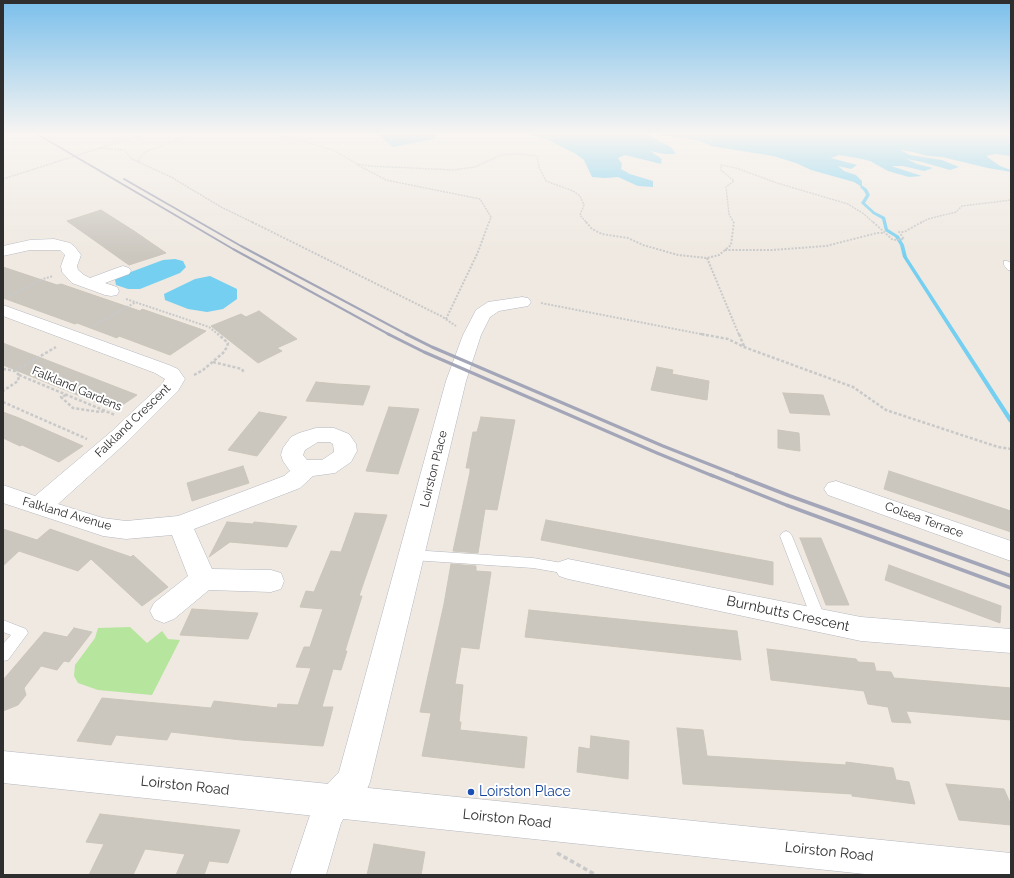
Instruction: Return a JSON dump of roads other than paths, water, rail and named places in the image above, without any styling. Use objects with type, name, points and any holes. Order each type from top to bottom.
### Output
[{"type":"street","points":[[3,251],[30,245],[54,244],[65,246],[73,255],[68,266],[70,272],[78,279],[111,291]]},
{"type":"street","points":[[91,283],[123,271]]},
{"type":"street","name":"Loirston Place","points":[[308,875],[326,815],[335,801],[353,782],[456,381],[471,337],[482,314],[494,306],[522,302]]},
{"type":"street","name":"Falkland Crescent","points":[[3,310],[162,368],[171,373],[175,379],[171,387],[120,436],[39,507]]},
{"type":"street","name":"Falkland Avenue","points":[[3,494],[103,527],[126,530],[180,525],[292,482],[307,469]]},
{"type":"street","name":"Colsea Terrace","points":[[836,489],[1011,551]]},
{"type":"street","points":[[180,525],[203,579]]},
{"type":"street","name":"Burnbutts Crescent","points":[[568,569],[861,629],[1011,641]]},
{"type":"street","points":[[164,611],[203,579],[271,581]]},
{"type":"street","name":"Loirston Road","points":[[3,767],[1011,871]]},
{"type":"lane","points":[[786,536],[819,620]]},
{"type":"lane","points":[[412,555],[533,563],[568,569]]},
{"type":"lane","points":[[3,626],[21,633],[3,655]]},
{"type":"water","points":[[591,175],[633,175],[653,181],[653,187],[638,186],[618,177],[592,177]]},
{"type":"water","points":[[829,175],[856,175],[862,181],[862,187],[854,182]]},
{"type":"water","points":[[902,175],[922,176],[909,177]]},
{"type":"water","points":[[175,259],[183,261],[186,267],[180,273],[140,289],[128,289],[116,285],[115,280],[120,276],[163,260]]},
{"type":"water","points":[[210,276],[237,289],[237,299],[223,309],[207,312],[188,309],[165,300],[164,294],[195,279]]},
{"type":"waterway","points":[[862,187],[866,190],[868,195],[863,203],[874,213],[884,218],[886,230],[897,236],[902,245],[905,257],[1011,421]]},
{"type":"railway","points":[[107,175],[233,249],[390,335]]},
{"type":"railway","points":[[124,179],[241,246],[408,335]]},
{"type":"railway","points":[[390,335],[424,352],[713,476]]},
{"type":"railway","points":[[408,335],[432,347],[663,446],[739,476]]},
{"type":"railway","points":[[711,475],[786,505],[1011,588]]},
{"type":"railway","points":[[736,475],[1011,576]]},
{"type":"place","name":"Loirston Place","points":[[471,792]]}]
